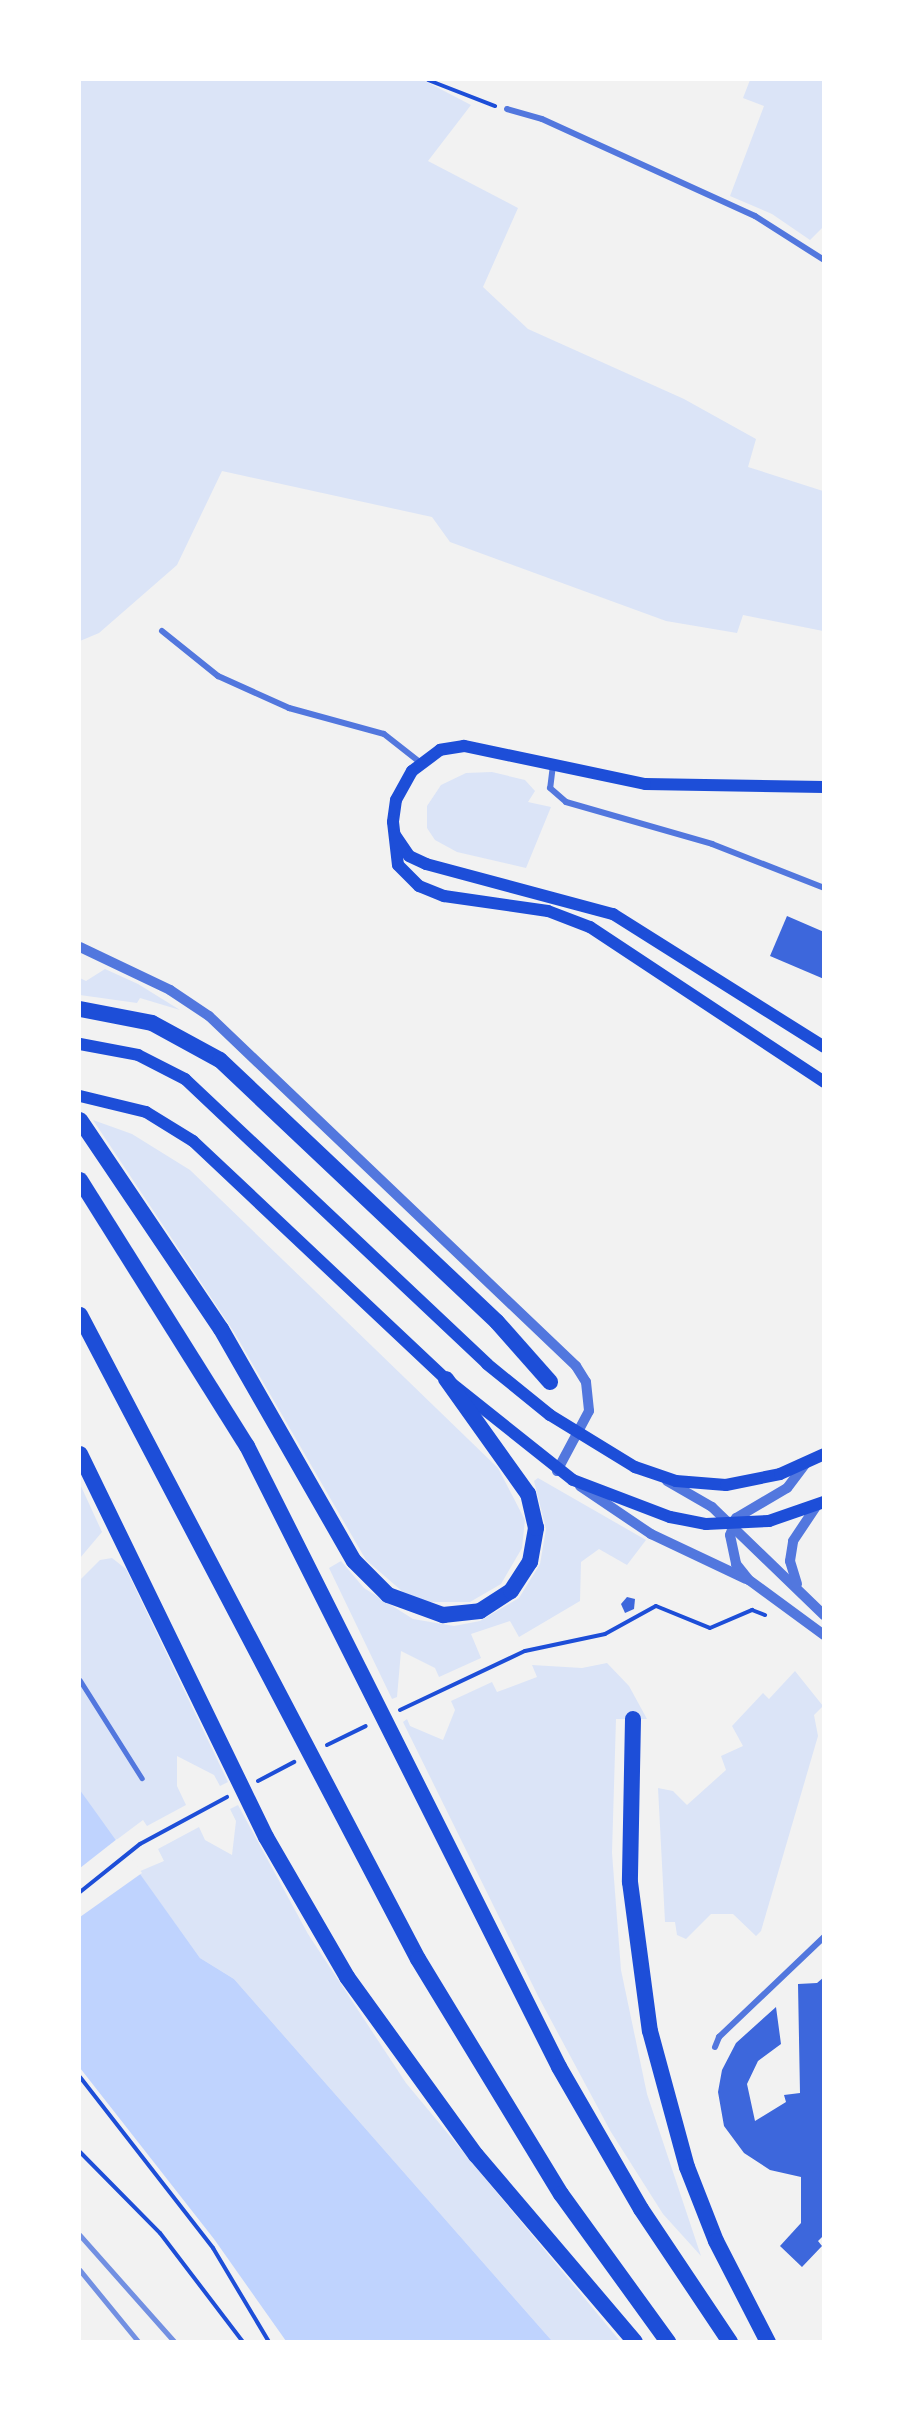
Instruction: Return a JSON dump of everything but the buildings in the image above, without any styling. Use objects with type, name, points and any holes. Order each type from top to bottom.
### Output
[{"type":"highway","points":[[80,1009],[134,1018],[187,1038],[240,1076],[497,1322],[550,1382]]},
{"type":"highway","points":[[80,1120],[221,1329],[354,1561],[388,1595],[443,1615],[480,1611],[511,1591],[530,1562],[536,1528],[528,1494],[446,1379]]},
{"type":"highway","points":[[80,1180],[247,1446],[559,2067],[641,2209],[730,2342]]},
{"type":"highway","points":[[80,1314],[418,1959],[561,2194],[668,2342]]},
{"type":"highway","points":[[80,1454],[266,1837],[347,1977],[476,2156],[635,2342]]},
{"type":"highway","points":[[633,1719],[630,1882],[650,2031],[687,2167],[716,2241],[768,2342]]},
{"type":"main road","points":[[824,787],[664,786],[464,746],[440,750],[421,762],[400,789],[393,828],[398,865],[419,886],[444,896],[548,911],[591,927],[824,1082]]},
{"type":"main road","points":[[393,828],[403,849],[426,864],[613,914],[824,1047]]},
{"type":"main road","points":[[80,1044],[138,1055],[172,1070],[202,1092],[488,1364],[580,1434],[661,1478],[726,1485],[806,1464],[824,1454]]},
{"type":"main road","points":[[80,1096],[146,1112],[205,1151],[446,1379],[558,1471],[573,1480],[670,1517],[732,1525],[769,1521],[820,1503]]},
{"type":"street","points":[[507,109],[542,119],[755,216],[824,260]]},
{"type":"street","points":[[162,631],[200,665],[235,685],[289,708],[384,734],[421,762]]},
{"type":"street","points":[[553,763],[549,784],[566,802],[704,841],[824,888]]},
{"type":"street","points":[[80,947],[148,978],[209,1016],[568,1359],[589,1392],[589,1411],[580,1434],[558,1471]]},
{"type":"street","points":[[748,1580],[736,1564],[732,1525],[742,1513],[787,1488],[806,1464]]},
{"type":"street","points":[[661,1478],[702,1500],[732,1525],[824,1615]]},
{"type":"street","points":[[573,1480],[645,1530],[748,1580],[824,1635]]},
{"type":"street","points":[[801,1592],[790,1552],[798,1530],[820,1503]]},
{"type":"street","points":[[715,2047],[719,2037],[824,1937]]},
{"type":"lane","points":[[80,1680],[142,1778]]},
{"type":"path","points":[[428,80],[507,109]]},
{"type":"path","points":[[391,1714],[525,1651],[605,1634],[656,1606],[710,1628],[752,1610],[771,1619]]},
{"type":"path","points":[[319,1749],[371,1724]]},
{"type":"path","points":[[249,1785],[299,1760]]},
{"type":"path","points":[[80,1892],[140,1844],[230,1796]]},
{"type":"path","points":[[80,2077],[208,2241],[269,2342]]},
{"type":"path","points":[[80,2152],[160,2233],[243,2342]]},
{"type":"shaded area","points":[[80,80],[423,80],[471,105],[428,161],[518,208],[483,287],[528,329],[684,399],[756,439],[748,467],[823,491],[823,631],[743,615],[737,633],[666,621],[450,542],[432,517],[222,471],[177,565],[99,633],[80,641]]},
{"type":"shaded area","points":[[750,80],[823,80],[823,227],[810,240],[772,214],[730,196],[764,106],[743,98]]},
{"type":"shaded area","points":[[492,772],[525,780],[535,791],[528,802],[551,807],[526,868],[457,852],[435,840],[427,828],[427,806],[441,785],[466,773]]},
{"type":"shaded area","points":[[105,969],[138,984],[180,1010],[140,998],[137,1003],[80,995],[80,978],[86,981]]},
{"type":"shaded area","points":[[93,1120],[132,1134],[190,1170],[498,1468],[525,1520],[522,1548],[501,1584],[470,1602],[428,1602],[403,1592],[366,1560],[234,1332]]},
{"type":"shaded area","points":[[538,1478],[646,1540],[627,1565],[599,1549],[581,1562],[580,1601],[519,1637],[510,1621],[471,1634],[481,1658],[439,1677],[435,1668],[401,1651],[397,1697],[392,1699],[329,1568],[341,1561],[364,1588],[413,1619],[454,1626],[480,1621],[519,1598],[540,1564],[546,1529],[534,1481]]},
{"type":"shaded area","points":[[80,1484],[102,1532],[80,1558]]},
{"type":"shaded area","points":[[112,1558],[126,1569],[228,1782],[220,1786],[214,1775],[177,1756],[177,1786],[186,1805],[147,1826],[143,1820],[115,1841],[80,1790],[80,1580],[100,1560]]},
{"type":"shaded area","points":[[607,1663],[629,1686],[647,1719],[616,1719],[612,1853],[621,1970],[647,2094],[701,2256],[663,2214],[611,2132],[538,1996],[403,1722],[407,1719],[410,1726],[443,1740],[455,1710],[451,1701],[492,1682],[497,1692],[537,1677],[532,1665],[582,1668]]},
{"type":"shaded area","points":[[795,1671],[823,1706],[814,1715],[818,1736],[761,1931],[756,1936],[733,1914],[711,1914],[686,1939],[677,1935],[675,1922],[665,1922],[658,1788],[673,1791],[687,1805],[726,1770],[721,1756],[743,1746],[732,1726],[763,1693],[769,1699]]},
{"type":"shaded area","points":[[238,1805],[308,1934],[406,2083],[620,2341],[552,2341],[234,1979],[200,1958],[138,1872],[164,1861],[158,1849],[199,1827],[205,1840],[232,1855],[236,1821],[230,1809]]},
{"type":"water","points":[[80,1790],[200,1958],[234,1979],[552,2341],[286,2341],[214,2239],[80,2068]]},
{"type":"pier","points":[[117,1839],[142,1873],[80,1917],[80,1868]]},
{"type":"railway","points":[[80,2235],[175,2342]]},
{"type":"railway","points":[[80,2270],[139,2342]]}]
